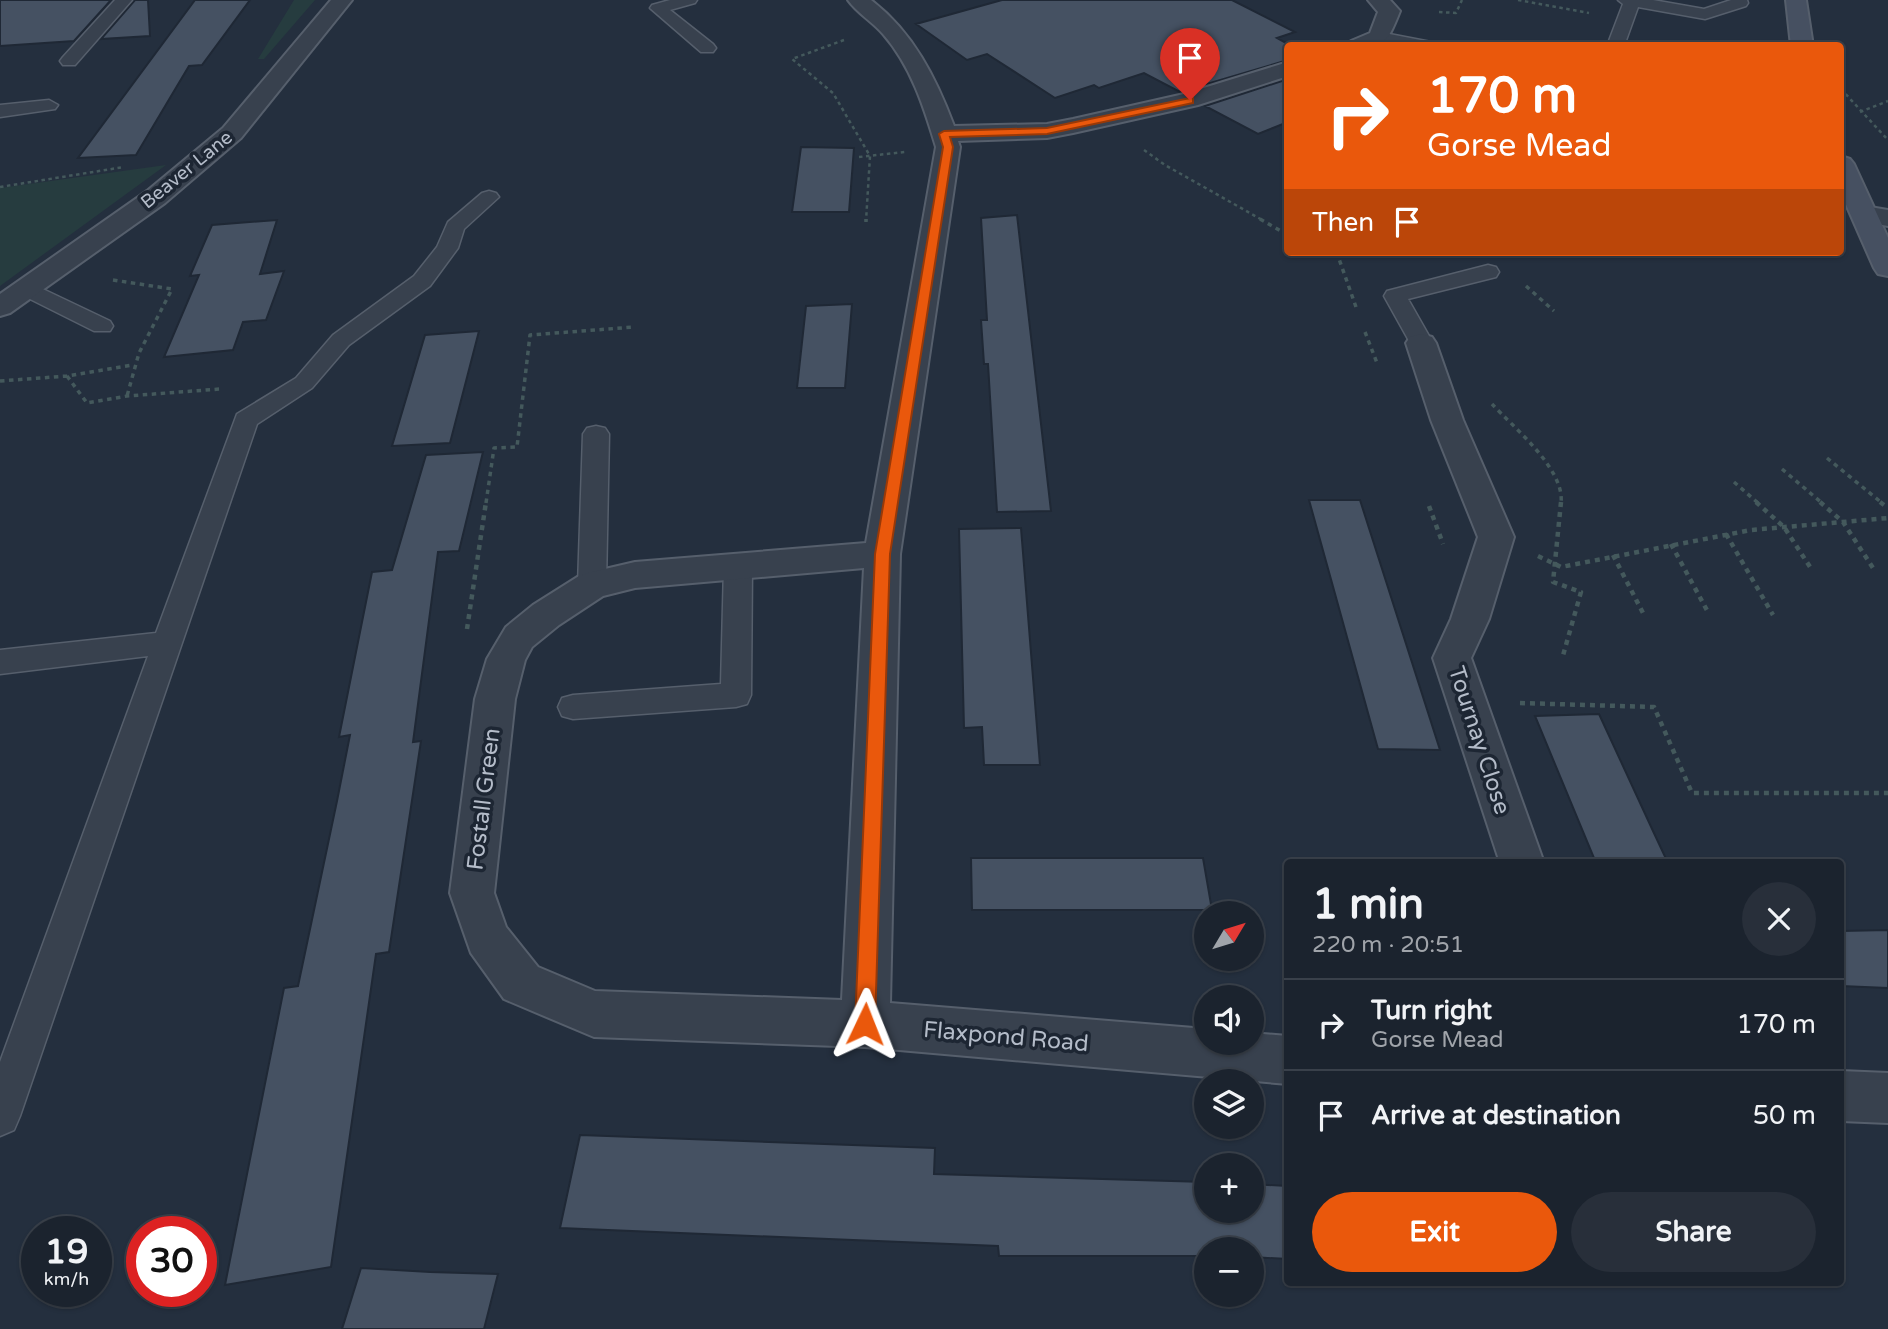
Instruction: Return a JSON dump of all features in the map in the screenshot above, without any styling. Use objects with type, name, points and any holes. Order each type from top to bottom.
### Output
[{"type":"main road","points":[[1796,0],[1801,42]]},
{"type":"main road","points":[[1844,168],[1876,216],[1888,268]]},
{"type":"street","name":"Beaver Lane","points":[[0,307],[156,197],[232,133],[342,0]]},
{"type":"street","points":[[1369,41],[1389,11],[1378,0]]},
{"type":"street","points":[[865,1024],[882,554],[948,147],[933,97],[918,66],[876,9]]},
{"type":"street","points":[[944,134],[1047,131],[1190,100],[1284,70]]},
{"type":"street","points":[[1421,343],[1447,420],[1496,537]]},
{"type":"street","name":"Tournay Close","points":[[1496,537],[1470,620],[1452,657],[1521,859]]},
{"type":"street","name":"Fostall Green","points":[[865,1024],[594,1014],[520,983],[487,938],[472,893],[495,699],[506,659],[519,637],[546,615],[592,585],[635,575],[882,554]]},
{"type":"street","name":"Flaxpond Road","points":[[865,1024],[1284,1060]]},
{"type":"street","points":[[1844,1096],[1888,1098]]},
{"type":"lane","points":[[69,61],[124,0]]},
{"type":"lane","points":[[689,0],[658,8],[707,48]]},
{"type":"lane","points":[[1616,42],[1629,1],[1706,14],[1740,3],[1739,0]]},
{"type":"lane","points":[[0,111],[49,105]]},
{"type":"lane","points":[[0,1115],[246,420],[304,383],[341,340],[422,281],[447,248],[455,226],[489,197]]},
{"type":"lane","points":[[1421,343],[1395,296],[1488,272]]},
{"type":"lane","points":[[28,289],[102,326]]},
{"type":"lane","points":[[592,585],[596,434]]},
{"type":"lane","points":[[573,707],[736,695],[738,566]]},
{"type":"lane","points":[[0,662],[165,643]]},
{"type":"path","points":[[866,222],[870,156],[833,93],[792,59],[876,9]]},
{"type":"path","points":[[1844,93],[1888,140]]},
{"type":"path","points":[[1860,112],[1888,101]]},
{"type":"path","points":[[1073,126],[1094,150],[1138,146],[1284,233]]},
{"type":"path","points":[[0,187],[208,154]]},
{"type":"path","points":[[1324,256],[1338,256]]},
{"type":"path","points":[[506,659],[466,637],[494,448],[517,447],[530,335],[634,327]]},
{"type":"path","points":[[0,381],[67,376],[132,365]]},
{"type":"path","points":[[67,376],[87,403],[127,396],[222,389]]},
{"type":"path","points":[[1487,399],[1550,468],[1562,494],[1553,582],[1581,592],[1562,659]]},
{"type":"path","points":[[1827,458],[1888,508]]},
{"type":"path","points":[[1782,469],[1843,522],[1875,571]]},
{"type":"path","points":[[1734,482],[1784,527],[1812,570]]},
{"type":"path","points":[[1496,537],[1561,566],[1726,534],[1888,518]]},
{"type":"path","points":[[1726,534],[1773,615]]},
{"type":"path","points":[[1671,544],[1709,614]]},
{"type":"path","points":[[1613,555],[1643,613]]},
{"type":"path","points":[[1466,701],[1654,707],[1692,793],[1888,793]]},
{"type":"green space","points":[[294,0],[315,0],[264,59],[258,59]]},
{"type":"green space","points":[[166,165],[0,286],[0,188]]},
{"type":"building","points":[[0,0],[111,0],[74,41],[0,46]]},
{"type":"building","points":[[135,0],[148,0],[150,36],[101,39]]},
{"type":"building","points":[[195,0],[250,0],[202,65],[189,66],[136,155],[78,158]]},
{"type":"building","points":[[1002,0],[1232,0],[1295,32],[1277,38],[1284,42],[1284,61],[1180,92],[1144,73],[1099,88],[1094,85],[1055,98],[987,54],[967,60],[916,24]]},
{"type":"building","points":[[1284,80],[1284,124],[1258,134],[1205,106]]},
{"type":"building","points":[[801,147],[854,148],[849,212],[792,212]]},
{"type":"building","points":[[1017,215],[1051,511],[997,512],[988,364],[984,364],[981,320],[987,320],[981,218]]},
{"type":"building","points":[[277,220],[260,274],[284,271],[266,320],[243,322],[233,350],[164,357],[199,275],[190,276],[212,225]]},
{"type":"building","points":[[852,304],[845,388],[797,388],[806,306]]},
{"type":"building","points":[[479,331],[450,443],[392,446],[425,335]]},
{"type":"building","points":[[483,452],[459,551],[438,552],[413,742],[421,741],[389,952],[376,954],[331,1267],[225,1285],[284,988],[298,986],[337,801],[350,735],[339,737],[372,572],[392,570],[426,455]]},
{"type":"building","points":[[1309,500],[1360,500],[1440,750],[1378,749]]},
{"type":"building","points":[[1021,528],[1040,765],[984,765],[982,727],[964,728],[959,529]]},
{"type":"building","points":[[1599,714],[1666,859],[1594,859],[1535,716]]},
{"type":"building","points":[[971,858],[1203,858],[1210,901],[1194,901],[1194,910],[972,910]]},
{"type":"building","points":[[1888,930],[1888,988],[1844,986],[1844,931]]},
{"type":"building","points":[[580,1135],[935,1148],[934,1174],[1194,1182],[1194,1223],[1264,1223],[1264,1185],[1284,1186],[1284,1259],[1264,1258],[1264,1237],[1194,1237],[1194,1256],[999,1256],[998,1246],[560,1228]]},
{"type":"building","points":[[361,1268],[498,1274],[484,1329],[342,1329]]},
{"type":"route","points":[[865,1024],[882,554],[948,147],[944,134],[1047,131],[1190,100]]}]
